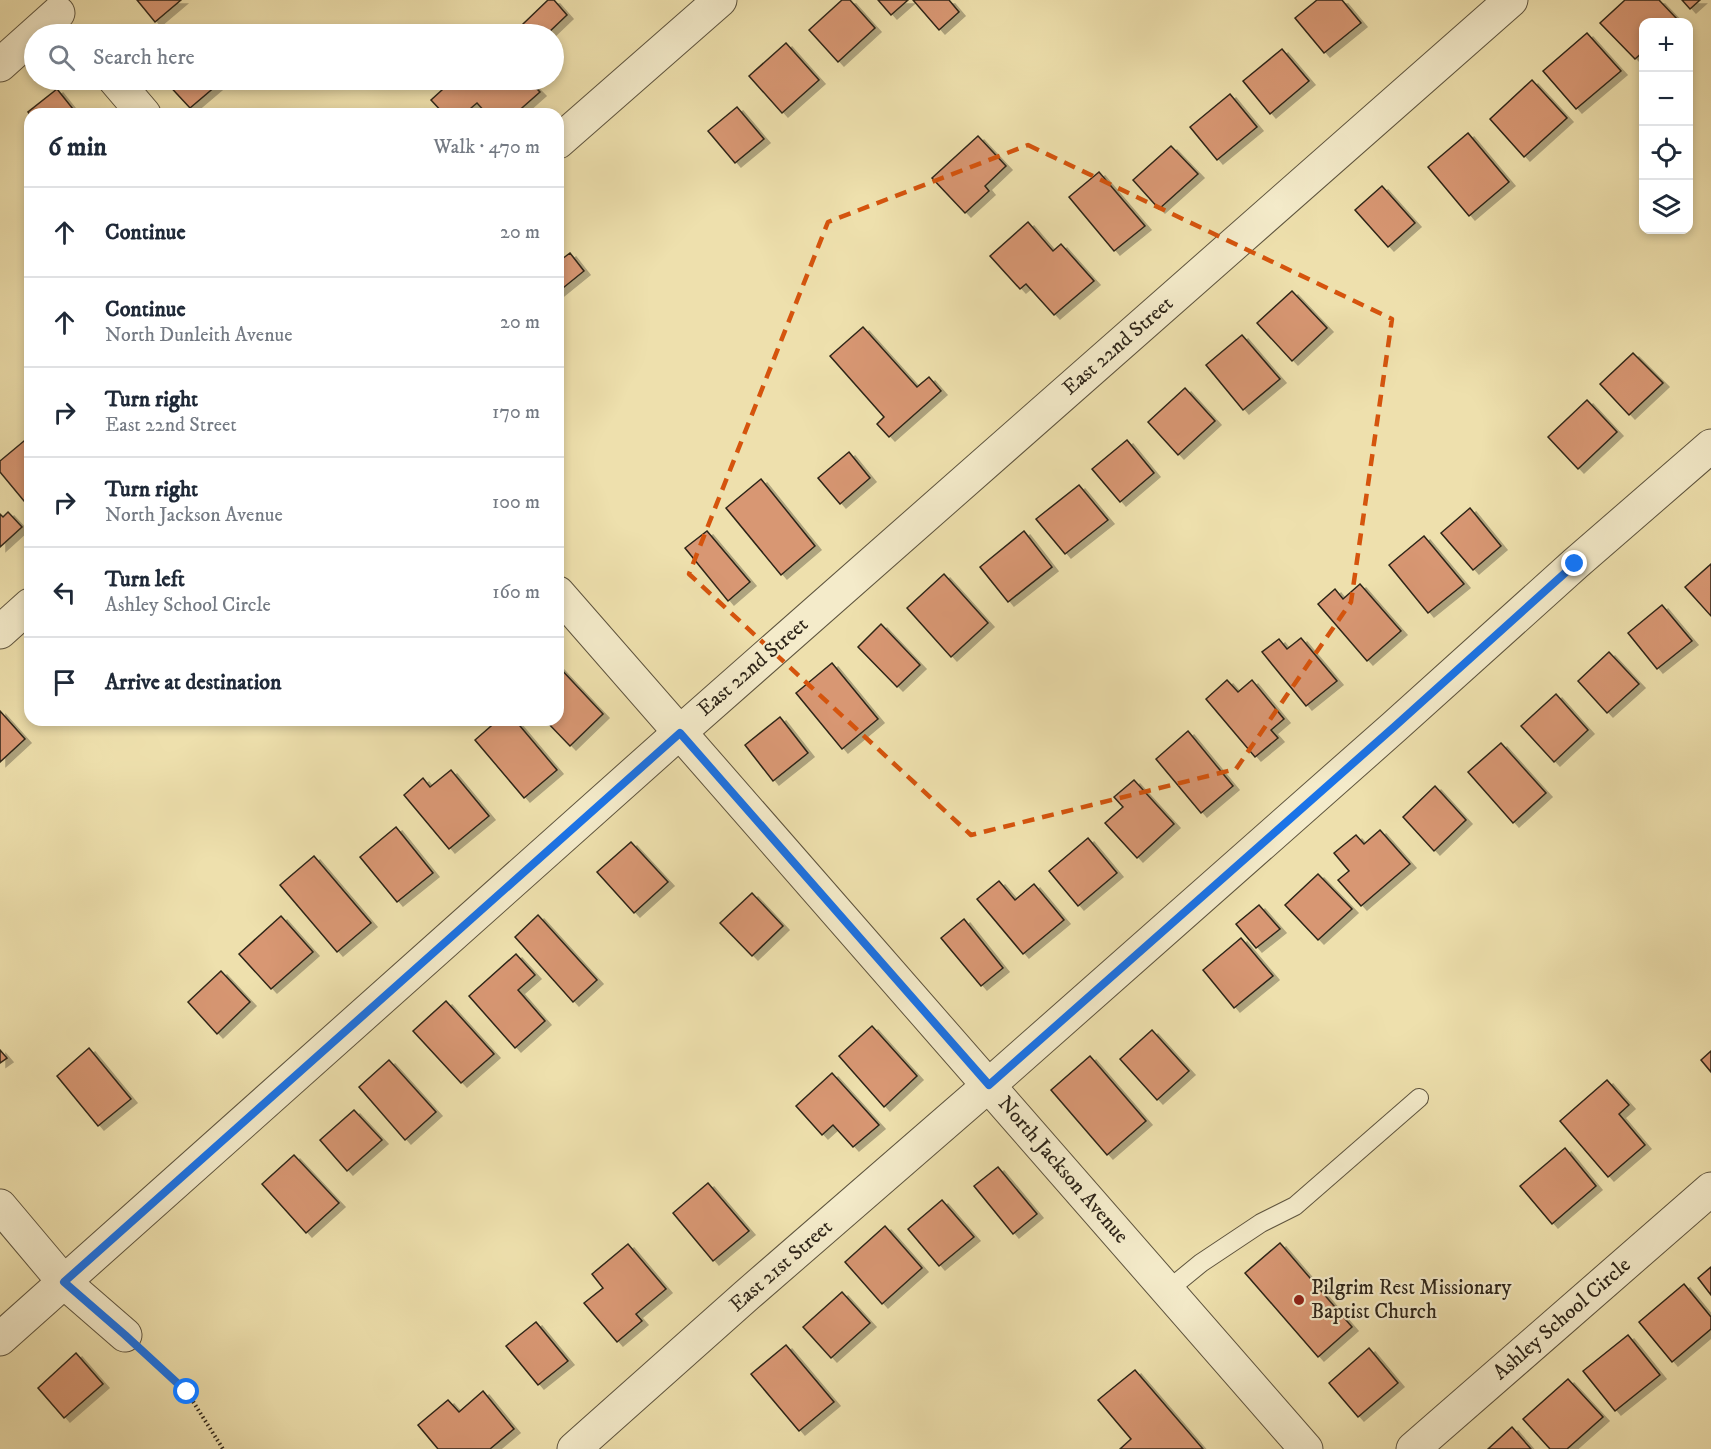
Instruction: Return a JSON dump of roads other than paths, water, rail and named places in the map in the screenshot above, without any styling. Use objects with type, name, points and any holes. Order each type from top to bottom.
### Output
[{"type":"street","points":[[564,137],[720,0]]},
{"type":"street","name":"East 22nd Street","points":[[0,1339],[680,733],[1511,0]]},
{"type":"street","points":[[0,64],[24,45]]},
{"type":"street","points":[[124,90],[139,108]]},
{"type":"street","points":[[989,1085],[1711,446]]},
{"type":"street","name":"North Jackson Avenue","points":[[564,600],[1306,1449]]},
{"type":"street","points":[[0,632],[24,610]]},
{"type":"street","name":"East 21st Street","points":[[574,1449],[989,1085]]},
{"type":"street","name":"Ashley School Circle","points":[[1413,1449],[1711,1189]]},
{"type":"street","points":[[0,1206],[64,1282],[125,1335]]},
{"type":"lane","points":[[1168,1290],[1209,1257],[1261,1223],[1295,1206],[1419,1098]]},
{"type":"place","name":"Pilgrim Rest Missionary Baptist Church","points":[[1299,1300]]}]
